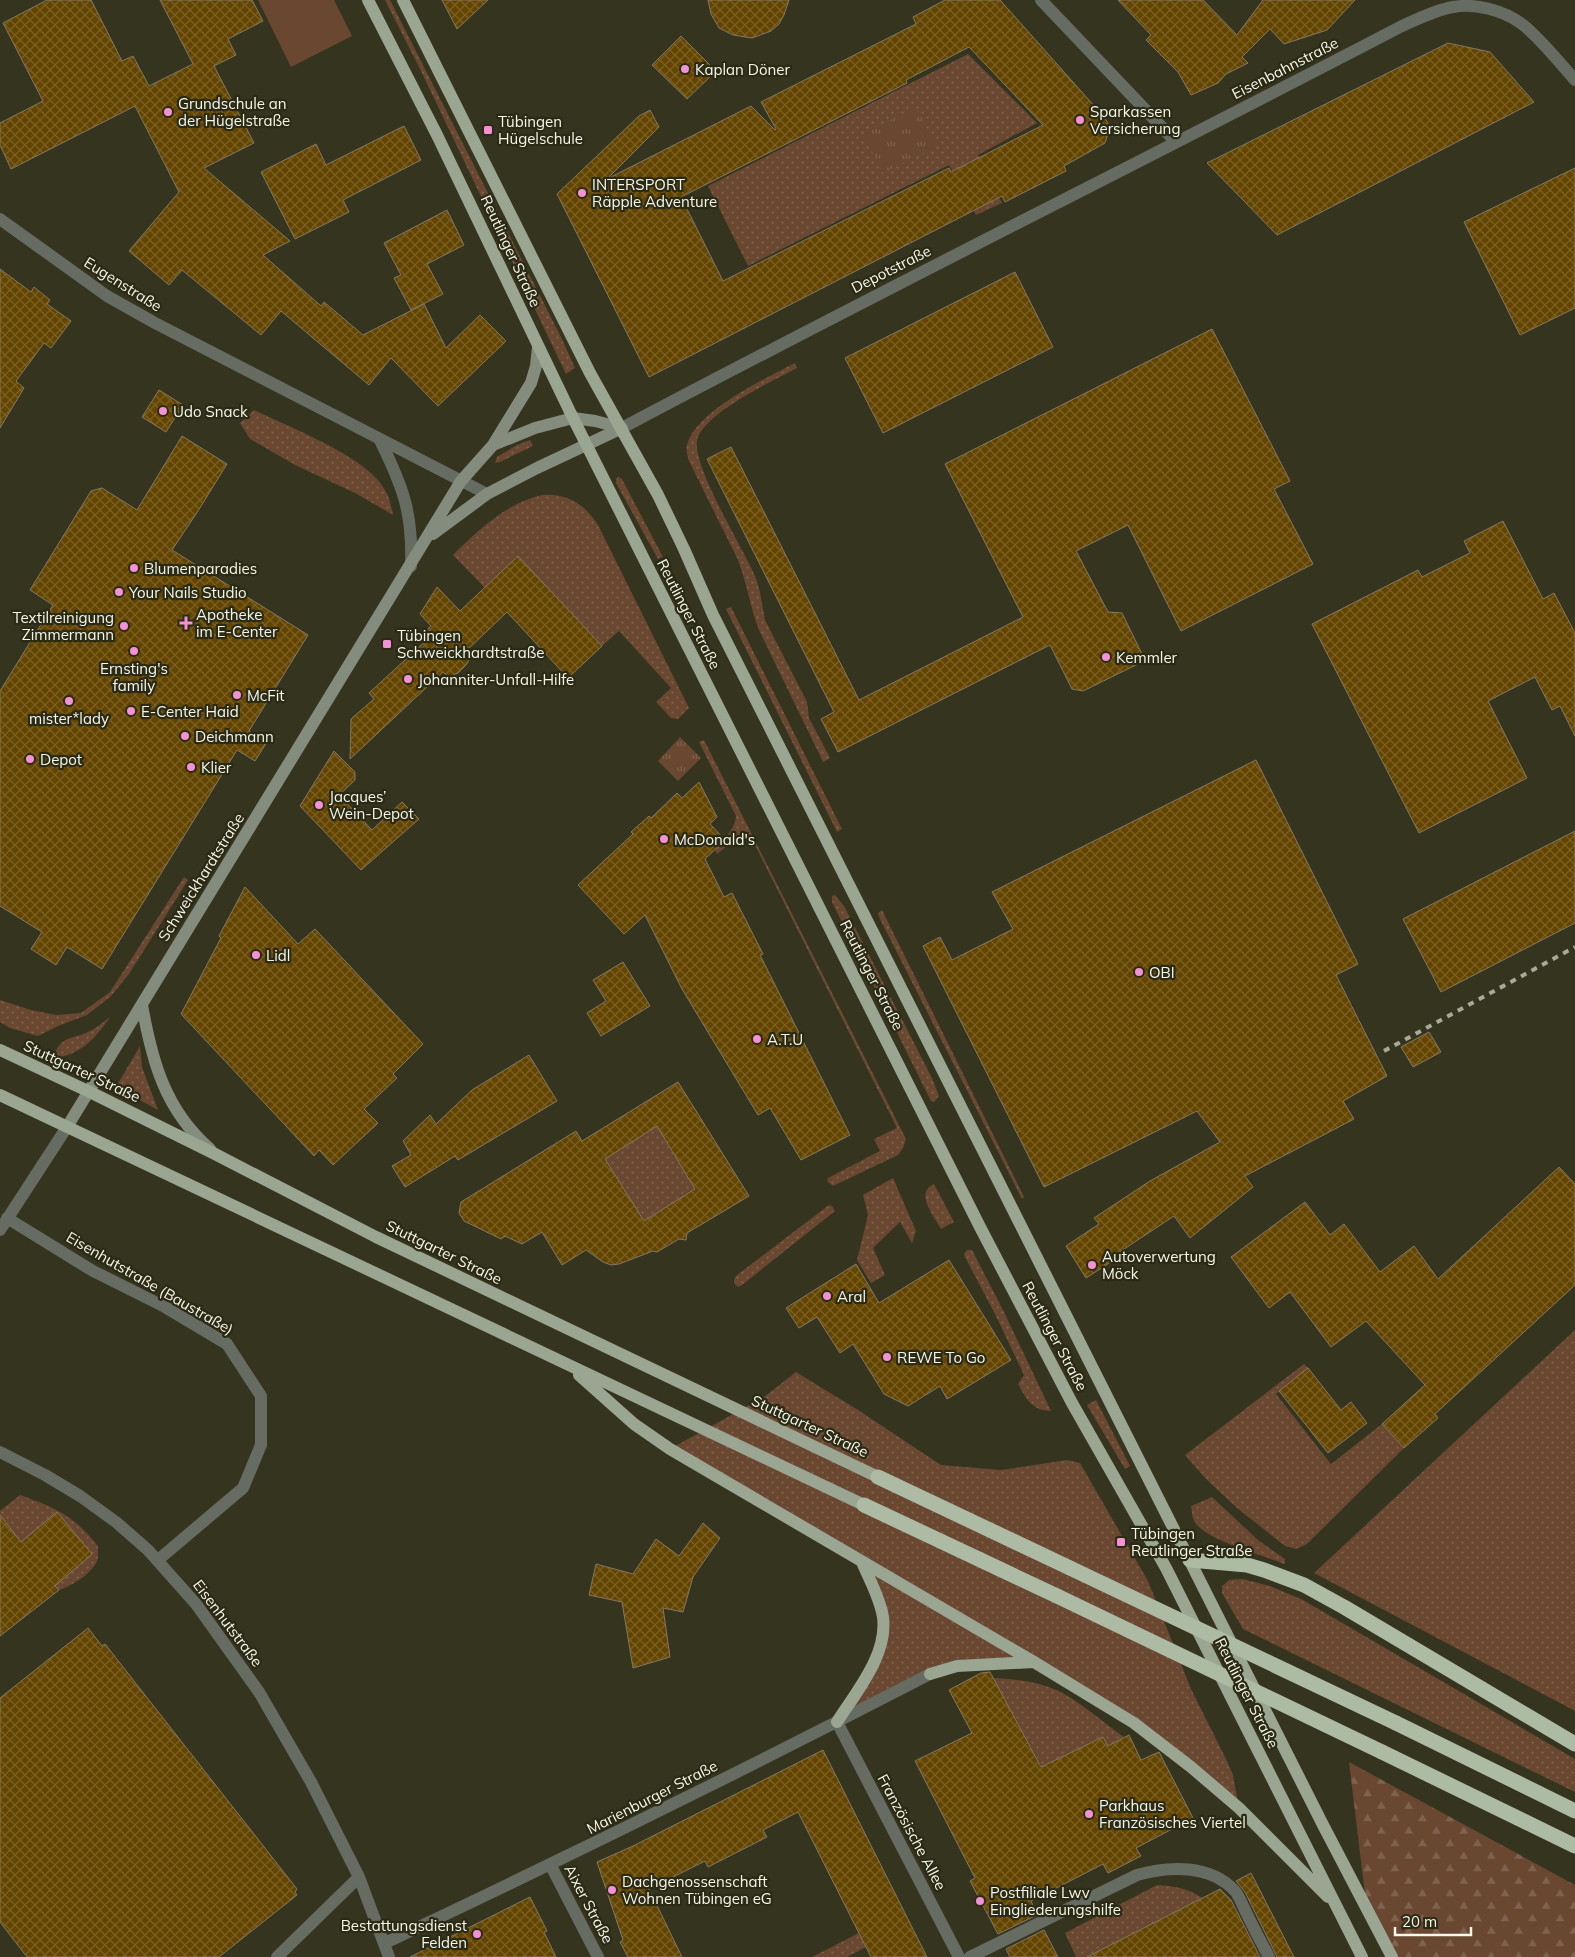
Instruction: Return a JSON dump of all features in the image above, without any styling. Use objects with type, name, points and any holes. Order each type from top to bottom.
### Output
[{"type":"highway","points":[[878,1477],[1396,1723],[1575,1811]]},
{"type":"highway","points":[[864,1505],[1575,1846]]},
{"type":"highway","points":[[1190,1560],[1247,1566],[1264,1570],[1304,1585],[1575,1744]]},
{"type":"main road","name":"Reutlinger Straße","points":[[368,0],[437,135],[573,418],[980,1227],[1068,1395],[1166,1568],[1362,1957]]},
{"type":"main road","name":"Reutlinger Straße","points":[[403,0],[590,373],[658,495],[713,615],[1323,1825],[1392,1957]]},
{"type":"main road","points":[[493,445],[531,383],[536,366],[538,347]]},
{"type":"main road","name":"Schweickhardtstraße","points":[[67,1127],[90,1092],[300,743],[411,566],[461,481],[493,445],[515,434],[549,423],[573,418],[596,421],[622,428]]},
{"type":"main road","name":"Schweickhardtstraße","points":[[426,539],[487,494],[622,428]]},
{"type":"main road","points":[[142,1005],[155,1064],[165,1090],[178,1114],[194,1135],[215,1154]]},
{"type":"main road","name":"Stuttgarter Straße","points":[[0,1050],[215,1154],[376,1237],[878,1477]]},
{"type":"main road","points":[[0,1095],[864,1505]]},
{"type":"main road","points":[[566,1364],[634,1424],[670,1449],[1034,1662],[1134,1723],[1191,1767],[1250,1819],[1337,1907]]},
{"type":"main road","points":[[837,1722],[864,1681],[879,1649],[882,1634],[883,1617],[862,1562]]},
{"type":"main road","points":[[930,1674],[957,1666],[1034,1662]]},
{"type":"street","points":[[1041,0],[1176,142]]},
{"type":"street","name":"Eisenbahnstraße","points":[[1176,142],[1402,26],[1454,3],[1499,12],[1522,24],[1575,80]]},
{"type":"street","name":"Depotstraße","points":[[622,428],[722,374],[1111,177],[1176,142]]},
{"type":"street","name":"Eugenstraße","points":[[0,219],[107,296],[154,324],[487,494]]},
{"type":"street","name":"Eugenstraße","points":[[235,366],[253,367],[446,465],[461,481]]},
{"type":"street","points":[[380,440],[402,488],[409,511],[411,566]]},
{"type":"street","name":"Schweickhardtstraße","points":[[0,1230],[67,1127]]},
{"type":"street","name":"Eisenhutstraße (Baustraße)","points":[[7,1218],[93,1271],[165,1308],[227,1344],[261,1396],[260,1445],[243,1488],[158,1560]]},
{"type":"street","name":"Eisenhutstraße","points":[[0,1452],[45,1475],[80,1496],[116,1522],[158,1560],[196,1604],[258,1692],[311,1782],[359,1877],[389,1957]]},
{"type":"street","name":"Marienburger Straße","points":[[385,1943],[551,1866],[930,1674]]},
{"type":"street","name":"Französische Allee","points":[[837,1722],[959,1957]]},
{"type":"street","name":"Aixer Straße","points":[[551,1866],[598,1957]]},
{"type":"street","points":[[970,1957],[1137,1875],[1166,1868],[1180,1868],[1208,1874],[1224,1882],[1236,1893],[1269,1957]]},
{"type":"street","points":[[277,1957],[359,1877]]},
{"type":"green space","points":[[258,0],[334,0],[352,36],[291,67]]},
{"type":"green space","points":[[385,0],[390,0],[561,337],[575,368],[566,374],[421,71]]},
{"type":"green space","points":[[968,54],[1037,123],[978,155],[1002,203],[976,215],[949,165],[748,266],[708,186]]},
{"type":"green space","points":[[916,107],[936,146],[883,173],[863,134]]},
{"type":"green space","points":[[795,363],[797,368],[757,389],[715,417],[698,437],[697,449],[709,484],[755,576],[765,620],[807,702],[809,718],[830,758],[823,762],[759,630],[738,560],[689,461],[687,451],[687,444],[705,418],[751,386]]},
{"type":"green space","points":[[254,410],[326,444],[362,466],[376,478],[385,490],[393,515],[355,493],[295,465],[250,439],[240,423]]},
{"type":"green space","points":[[530,440],[533,446],[495,463],[497,457],[517,445]]},
{"type":"green space","points":[[618,477],[622,479],[663,557],[658,559],[616,483]]},
{"type":"green space","points":[[542,495],[559,496],[574,501],[587,511],[598,525],[689,708],[678,719],[671,718],[656,702],[671,688],[619,631],[602,646],[519,557],[485,588],[453,555],[483,527],[505,511],[517,504]]},
{"type":"green space","points":[[731,607],[842,829],[837,832],[726,609]]},
{"type":"green space","points":[[680,737],[701,758],[678,781],[658,761]]},
{"type":"green space","points":[[704,740],[906,1139],[898,1155],[833,1186],[827,1181],[828,1178],[880,1151],[874,1139],[897,1128],[750,835],[728,845],[717,854],[715,850],[726,840],[736,816],[699,742]]},
{"type":"green space","points":[[184,877],[188,880],[129,974],[111,996],[87,1015],[38,1036],[10,1028],[0,1022],[0,1000],[31,1010],[56,1015],[81,1013],[110,992]]},
{"type":"green space","points":[[835,895],[844,906],[932,1078],[939,1096],[934,1102],[931,1101],[832,902],[832,896]]},
{"type":"green space","points":[[882,910],[1024,1197],[1022,1199],[879,917],[878,913]]},
{"type":"green space","points":[[110,1017],[86,1045],[71,1054],[53,1058],[56,1050],[67,1039],[93,1030]]},
{"type":"green space","points":[[140,1046],[142,1067],[158,1110],[116,1087]]},
{"type":"green space","points":[[657,1126],[695,1189],[644,1221],[605,1159]]},
{"type":"green space","points":[[893,1178],[916,1231],[912,1243],[900,1222],[873,1248],[885,1275],[871,1283],[857,1260],[868,1215],[863,1195]]},
{"type":"green space","points":[[934,1184],[954,1222],[941,1229],[927,1205],[926,1199],[928,1188]]},
{"type":"green space","points":[[829,1205],[835,1211],[742,1285],[738,1287],[734,1283],[737,1275]]},
{"type":"green space","points":[[967,1250],[972,1250],[1051,1411],[1039,1409],[1031,1403],[1018,1384],[1024,1375],[965,1257],[964,1254]]},
{"type":"green space","points":[[1575,1330],[1575,1711],[1314,1573]]},
{"type":"green space","points":[[1304,1364],[1308,1368],[1276,1394],[1331,1464],[1382,1424],[1404,1448],[1307,1544],[1296,1549],[1285,1546],[1237,1508],[1206,1479],[1185,1455]]},
{"type":"green space","points":[[796,1372],[941,1465],[1001,1470],[1067,1460],[1080,1463],[1148,1581],[1191,1689],[1233,1775],[1239,1808],[1191,1767],[1034,1662],[957,1666],[837,1722],[882,1634],[862,1562],[670,1449],[764,1397]]},
{"type":"green space","points":[[1096,1400],[1130,1466],[1125,1469],[1087,1405]]},
{"type":"green space","points":[[20,1495],[63,1514],[89,1535],[98,1546],[96,1563],[82,1578],[59,1590],[0,1515],[0,1511]]},
{"type":"green space","points":[[1212,1497],[1258,1540],[1285,1559],[1285,1564],[1222,1541],[1200,1528],[1193,1519],[1191,1506]]},
{"type":"green space","points":[[1242,1579],[1270,1586],[1303,1600],[1575,1759],[1575,1792],[1243,1629],[1222,1593],[1222,1586],[1229,1580]]},
{"type":"green space","points":[[993,1678],[1039,1684],[1063,1693],[1081,1704],[1124,1737],[1108,1746],[1102,1737],[1042,1767]]},
{"type":"green space","points":[[1349,1762],[1575,1885],[1575,1957],[1392,1957],[1367,1911]]},
{"type":"green space","points":[[1157,1885],[1181,1888],[1202,1898],[1087,1957],[1076,1957],[1065,1933]]},
{"type":"green space","points":[[859,1933],[866,1947],[847,1957],[812,1957]]},
{"type":"building","points":[[47,0],[91,0],[122,61],[133,56],[149,86],[193,64],[160,0],[252,0],[263,21],[228,39],[236,55],[214,66],[254,143],[204,168],[290,241],[263,255],[321,306],[324,302],[363,335],[424,304],[446,348],[480,315],[506,341],[438,406],[391,358],[369,385],[281,311],[261,335],[182,270],[169,285],[129,251],[179,192],[135,106],[11,169],[0,145],[0,123],[43,101],[3,23]]},
{"type":"building","points":[[442,0],[488,0],[457,29]]},
{"type":"building","points":[[708,0],[789,0],[779,24],[771,31],[752,38],[733,35],[719,28],[711,14]]},
{"type":"building","points":[[945,0],[1000,0],[1104,117],[1108,123],[1109,130],[1105,143],[1064,166],[1066,171],[1005,202],[1002,196],[649,377],[557,194],[639,116],[650,110],[659,127],[607,179],[751,106],[775,130],[761,102],[916,24],[913,17]],"holes":[[[969,47],[1043,125],[951,172],[949,168],[723,281],[681,197],[907,83],[906,80]]]},
{"type":"building","points":[[1118,0],[1203,0],[1237,35],[1263,0],[1355,0],[1327,30],[1284,44],[1270,29],[1242,57],[1248,63],[1226,74],[1218,83],[1191,95],[1178,72],[1146,40],[1151,35]]},
{"type":"building","name":"Kaplan Döner","points":[[681,36],[716,71],[687,99],[652,65]]},
{"type":"building","points":[[1448,43],[1490,52],[1534,102],[1277,235],[1207,163]]},
{"type":"building","points":[[404,126],[421,160],[343,200],[349,212],[295,239],[261,172],[316,144],[326,165]]},
{"type":"building","points":[[1575,168],[1575,308],[1520,335],[1464,222]]},
{"type":"building","points":[[447,210],[464,245],[427,264],[443,294],[411,310],[394,278],[401,275],[384,243]]},
{"type":"building","points":[[0,269],[31,292],[34,287],[50,300],[47,304],[71,321],[51,348],[44,343],[16,381],[24,388],[0,428]]},
{"type":"building","points":[[1015,272],[1053,347],[883,433],[845,358]]},
{"type":"building","points":[[1212,329],[1290,481],[1274,489],[1313,564],[1181,631],[1128,525],[1076,551],[1108,612],[1122,613],[1142,654],[1138,664],[1083,691],[1072,689],[1050,645],[838,752],[821,719],[834,712],[707,459],[731,447],[859,700],[1023,617],[945,464]]},
{"type":"building","name":"Udo Snack","points":[[159,390],[183,405],[166,432],[142,417]]},
{"type":"building","name":"E-Center Haid","points":[[182,436],[227,464],[172,550],[308,635],[249,731],[267,742],[255,761],[237,750],[102,969],[67,947],[56,965],[31,949],[42,932],[0,906],[0,691],[53,605],[30,590],[91,491],[102,488],[137,510]]},
{"type":"building","points":[[1503,521],[1543,599],[1554,593],[1575,633],[1575,736],[1560,706],[1552,710],[1535,677],[1488,701],[1527,778],[1419,833],[1312,624],[1418,570],[1422,577],[1470,553],[1464,541]]},
{"type":"building","points":[[518,556],[602,646],[568,678],[507,612],[466,651],[471,657],[458,673],[449,677],[443,672],[350,759],[351,719],[374,699],[369,693],[429,638],[423,633],[431,626],[420,614],[437,587],[460,611]]},
{"type":"building","points":[[334,751],[355,772],[355,780],[339,795],[372,830],[402,802],[419,819],[361,870],[300,806]]},
{"type":"building","name":"OBI","points":[[1256,760],[1358,964],[1336,975],[1387,1076],[1343,1101],[1354,1119],[1245,1176],[1253,1187],[1190,1238],[1174,1216],[1118,1253],[1120,1256],[1086,1278],[1066,1246],[1099,1224],[1094,1218],[1150,1181],[1220,1142],[1197,1111],[1044,1187],[923,946],[940,937],[952,960],[1013,929],[992,892]]},
{"type":"building","name":"A.T.U","points":[[699,782],[717,817],[710,824],[725,840],[705,859],[724,897],[732,893],[763,954],[760,955],[850,1135],[801,1160],[770,1108],[758,1115],[682,989],[645,915],[624,934],[578,885],[633,834],[631,832],[649,816],[651,818],[677,793],[682,798]]},
{"type":"building","points":[[1575,831],[1575,923],[1441,992],[1403,919]]},
{"type":"building","points":[[245,887],[298,944],[315,929],[423,1044],[393,1074],[397,1078],[364,1109],[378,1123],[333,1165],[319,1150],[314,1156],[181,1014],[221,938],[219,936]]},
{"type":"building","points":[[623,962],[650,1006],[601,1036],[587,1013],[606,1001],[593,980]]},
{"type":"building","points":[[1429,1032],[1441,1052],[1413,1067],[1401,1047]]},
{"type":"building","points":[[529,1055],[557,1101],[458,1160],[455,1156],[405,1187],[392,1166],[411,1155],[403,1141],[430,1115],[436,1124],[472,1090]]},
{"type":"building","points":[[678,1082],[749,1196],[687,1233],[686,1240],[679,1239],[657,1252],[653,1251],[619,1264],[611,1265],[603,1262],[586,1250],[562,1265],[542,1232],[522,1244],[505,1236],[501,1239],[464,1221],[459,1213],[461,1202],[576,1131],[582,1141]],"holes":[[[657,1126],[695,1189],[644,1221],[605,1159]]]},
{"type":"building","points":[[1559,1167],[1575,1184],[1575,1285],[1435,1414],[1438,1418],[1404,1448],[1382,1424],[1425,1385],[1366,1321],[1331,1347],[1290,1292],[1269,1308],[1231,1257],[1305,1202],[1330,1235],[1344,1224],[1380,1272],[1414,1246],[1438,1279]]},
{"type":"building","points":[[949,1260],[1011,1360],[947,1399],[940,1386],[908,1406],[884,1394],[853,1344],[840,1353],[817,1317],[799,1328],[786,1308],[856,1264],[879,1303]]},
{"type":"building","points":[[1308,1368],[1341,1410],[1351,1402],[1367,1423],[1328,1453],[1279,1391]]},
{"type":"building","points":[[57,1512],[92,1554],[55,1586],[59,1590],[0,1636],[0,1515],[21,1542]]},
{"type":"building","points":[[703,1523],[720,1538],[693,1577],[683,1612],[663,1608],[670,1657],[633,1668],[622,1602],[589,1595],[596,1564],[633,1574],[656,1539],[679,1556]]},
{"type":"building","points":[[88,1628],[102,1646],[105,1644],[297,1889],[295,1892],[297,1895],[219,1957],[27,1957],[0,1922],[0,1698]]},
{"type":"building","points":[[990,1672],[1041,1767],[1103,1737],[1108,1746],[1129,1735],[1141,1760],[1159,1752],[1193,1818],[1136,1848],[1141,1856],[1108,1873],[1103,1864],[1031,1901],[1037,1915],[998,1934],[970,1881],[975,1878],[915,1761],[972,1733],[949,1690],[981,1673]]},
{"type":"building","points":[[823,1750],[927,1957],[871,1957],[798,1812],[763,1830],[767,1837],[708,1867],[705,1861],[649,1889],[682,1957],[628,1957],[620,1942],[623,1940],[597,1862],[633,1846]]},
{"type":"building","points":[[1251,1873],[1294,1957],[1277,1957],[1245,1892],[1236,1881]]},
{"type":"building","points":[[1220,1889],[1231,1900],[1260,1957],[1087,1957]]},
{"type":"building","points":[[530,1897],[547,1931],[544,1932],[556,1957],[410,1957]]},
{"type":"building","points":[[1044,1930],[1058,1957],[1010,1957],[1006,1949]]},
{"type":"railway","points":[[1384,1051],[1575,947]]},
{"type":"place","name":"Kaplan Döner","points":[[685,69]]},
{"type":"place","name":"Grundschule an der Hügelstraße","points":[[168,112]]},
{"type":"place","name":"Sparkassen Versicherung","points":[[1080,120]]},
{"type":"place","name":"Tübingen Hügelschule","points":[[488,130]]},
{"type":"place","name":"INTERSPORT Räpple Adventure","points":[[582,193]]},
{"type":"place","name":"Udo Snack","points":[[163,411]]},
{"type":"place","name":"Blumenparadies","points":[[134,568]]},
{"type":"place","name":"Your Nails Studio","points":[[119,592]]},
{"type":"place","name":"Apotheke im E-Center","points":[[186,623]]},
{"type":"place","name":"Textilreinigung Zimmermann","points":[[124,626]]},
{"type":"place","name":"Tübingen Schweickhardtstraße","points":[[387,644]]},
{"type":"place","name":"Ernsting's family","points":[[134,651]]},
{"type":"place","name":"Kemmler","points":[[1106,657]]},
{"type":"place","name":"Johanniter-Unfall-Hilfe","points":[[408,679]]},
{"type":"place","name":"McFit","points":[[237,695]]},
{"type":"place","name":"mister*lady","points":[[69,701]]},
{"type":"place","name":"E-Center Haid","points":[[131,711]]},
{"type":"place","name":"Deichmann","points":[[185,736]]},
{"type":"place","name":"Depot","points":[[30,759]]},
{"type":"place","name":"Klier","points":[[191,767]]},
{"type":"place","name":"Jacques’ Wein-Depot","points":[[319,805]]},
{"type":"place","name":"McDonald's","points":[[664,839]]},
{"type":"place","name":"Lidl","points":[[256,955]]},
{"type":"place","name":"OBI","points":[[1139,972]]},
{"type":"place","name":"A.T.U","points":[[757,1039]]},
{"type":"place","name":"Autoverwertung Möck","points":[[1092,1265]]},
{"type":"place","name":"Aral","points":[[827,1296]]},
{"type":"place","name":"REWE To Go","points":[[887,1357]]},
{"type":"place","name":"Tübingen Reutlinger Straße","points":[[1121,1542]]},
{"type":"place","name":"Parkhaus Französisches Viertel","points":[[1089,1814]]},
{"type":"place","name":"Dachgenossenschaft Wohnen Tübingen eG","points":[[612,1890]]},
{"type":"place","name":"Postfiliale Lwv Eingliederungshilfe","points":[[980,1901]]},
{"type":"place","name":"Bestattungsdienst Felden","points":[[477,1934]]}]
